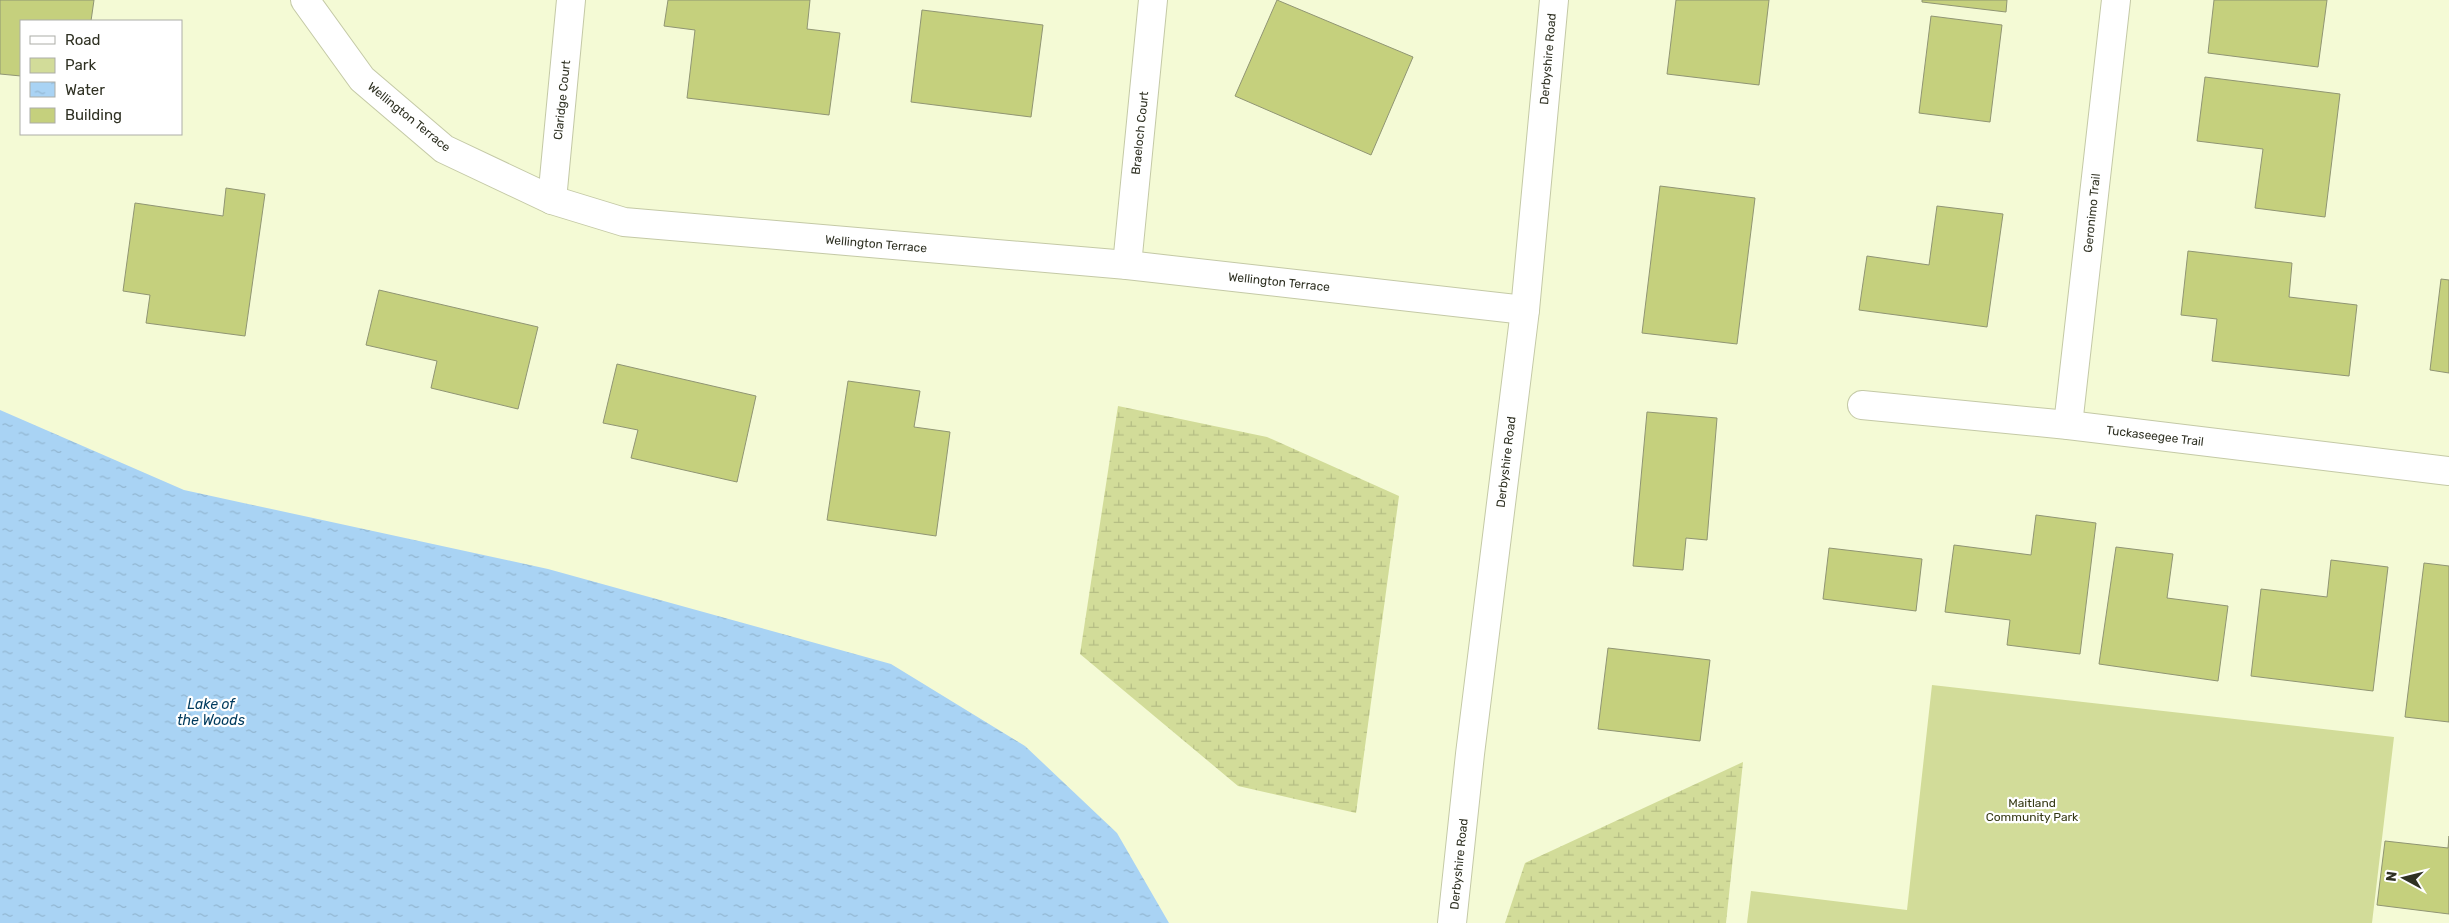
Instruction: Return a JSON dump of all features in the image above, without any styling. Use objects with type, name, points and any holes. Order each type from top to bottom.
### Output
[{"type":"street","name":"Wellington Terrace","points":[[305,0],[362,79],[444,149],[552,200],[624,222],[1127,265],[1525,310]]},
{"type":"street","name":"Claridge Court","points":[[552,200],[572,0]]},
{"type":"street","name":"Braeloch Court","points":[[1127,265],[1153,0]]},
{"type":"street","name":"Derbyshire Road","points":[[1452,923],[1470,754],[1525,310],[1554,0]]},
{"type":"street","name":"Geronimo Trail","points":[[2068,425],[2116,0]]},
{"type":"street","name":"Tuckaseegee Trail","points":[[1862,405],[2068,425],[2449,471]]},
{"type":"green space","points":[[1118,406],[1267,437],[1399,496],[1356,813],[1238,786],[1080,654]]},
{"type":"green space","name":"Maitland Community Park","points":[[1932,685],[2394,737],[2372,923],[1747,923],[1751,891],[1907,910]]},
{"type":"green space","points":[[1743,762],[1726,923],[1505,923],[1525,863]]},
{"type":"water","name":"Lake of the Woods","points":[[0,410],[184,490],[548,569],[891,664],[1025,746],[1117,833],[1169,923],[0,923]]},
{"type":"building","points":[[0,0],[94,0],[91,20],[20,20],[20,76],[0,74]]},
{"type":"building","points":[[668,0],[810,0],[807,29],[840,33],[829,115],[687,98],[695,30],[664,26]]},
{"type":"building","points":[[1277,0],[1413,57],[1371,155],[1235,96]]},
{"type":"building","points":[[1676,0],[1769,0],[1759,85],[1667,74]]},
{"type":"building","points":[[1922,0],[2007,0],[2006,12],[1922,2]]},
{"type":"building","points":[[2214,0],[2327,0],[2318,67],[2208,53]]},
{"type":"building","points":[[922,10],[1043,25],[1031,117],[911,102]]},
{"type":"building","points":[[1931,16],[2002,25],[1990,122],[1919,113]]},
{"type":"building","points":[[2205,77],[2340,94],[2325,217],[2255,208],[2263,149],[2197,141]]},
{"type":"building","points":[[1660,186],[1755,198],[1737,344],[1642,333]]},
{"type":"building","points":[[226,188],[265,194],[245,336],[146,323],[150,295],[123,291],[135,203],[223,216]]},
{"type":"building","points":[[1937,206],[2003,214],[1987,327],[1859,310],[1867,256],[1929,265]]},
{"type":"building","points":[[2188,251],[2292,263],[2289,297],[2357,305],[2349,376],[2212,361],[2217,319],[2181,315]]},
{"type":"building","points":[[2441,279],[2449,280],[2449,373],[2430,370]]},
{"type":"building","points":[[379,290],[538,327],[518,409],[431,388],[437,361],[366,345]]},
{"type":"building","points":[[617,364],[756,396],[737,482],[631,458],[638,430],[603,423]]},
{"type":"building","points":[[848,381],[920,391],[914,427],[950,432],[936,536],[827,520]]},
{"type":"building","points":[[1647,412],[1717,418],[1707,540],[1686,538],[1683,570],[1633,566]]},
{"type":"building","points":[[2036,515],[2096,523],[2080,654],[2007,645],[2010,620],[1945,612],[1954,545],[2031,555]]},
{"type":"building","points":[[2116,547],[2173,554],[2167,598],[2228,606],[2218,681],[2099,664]]},
{"type":"building","points":[[1829,548],[1922,559],[1916,611],[1823,599]]},
{"type":"building","points":[[2331,560],[2388,567],[2373,691],[2251,676],[2261,589],[2327,597]]},
{"type":"building","points":[[2424,563],[2449,566],[2449,722],[2405,717]]},
{"type":"building","points":[[1608,648],[1710,660],[1700,741],[1598,729]]},
{"type":"building","points":[[2449,836],[2449,914],[2377,905],[2385,841],[2448,848]]}]
